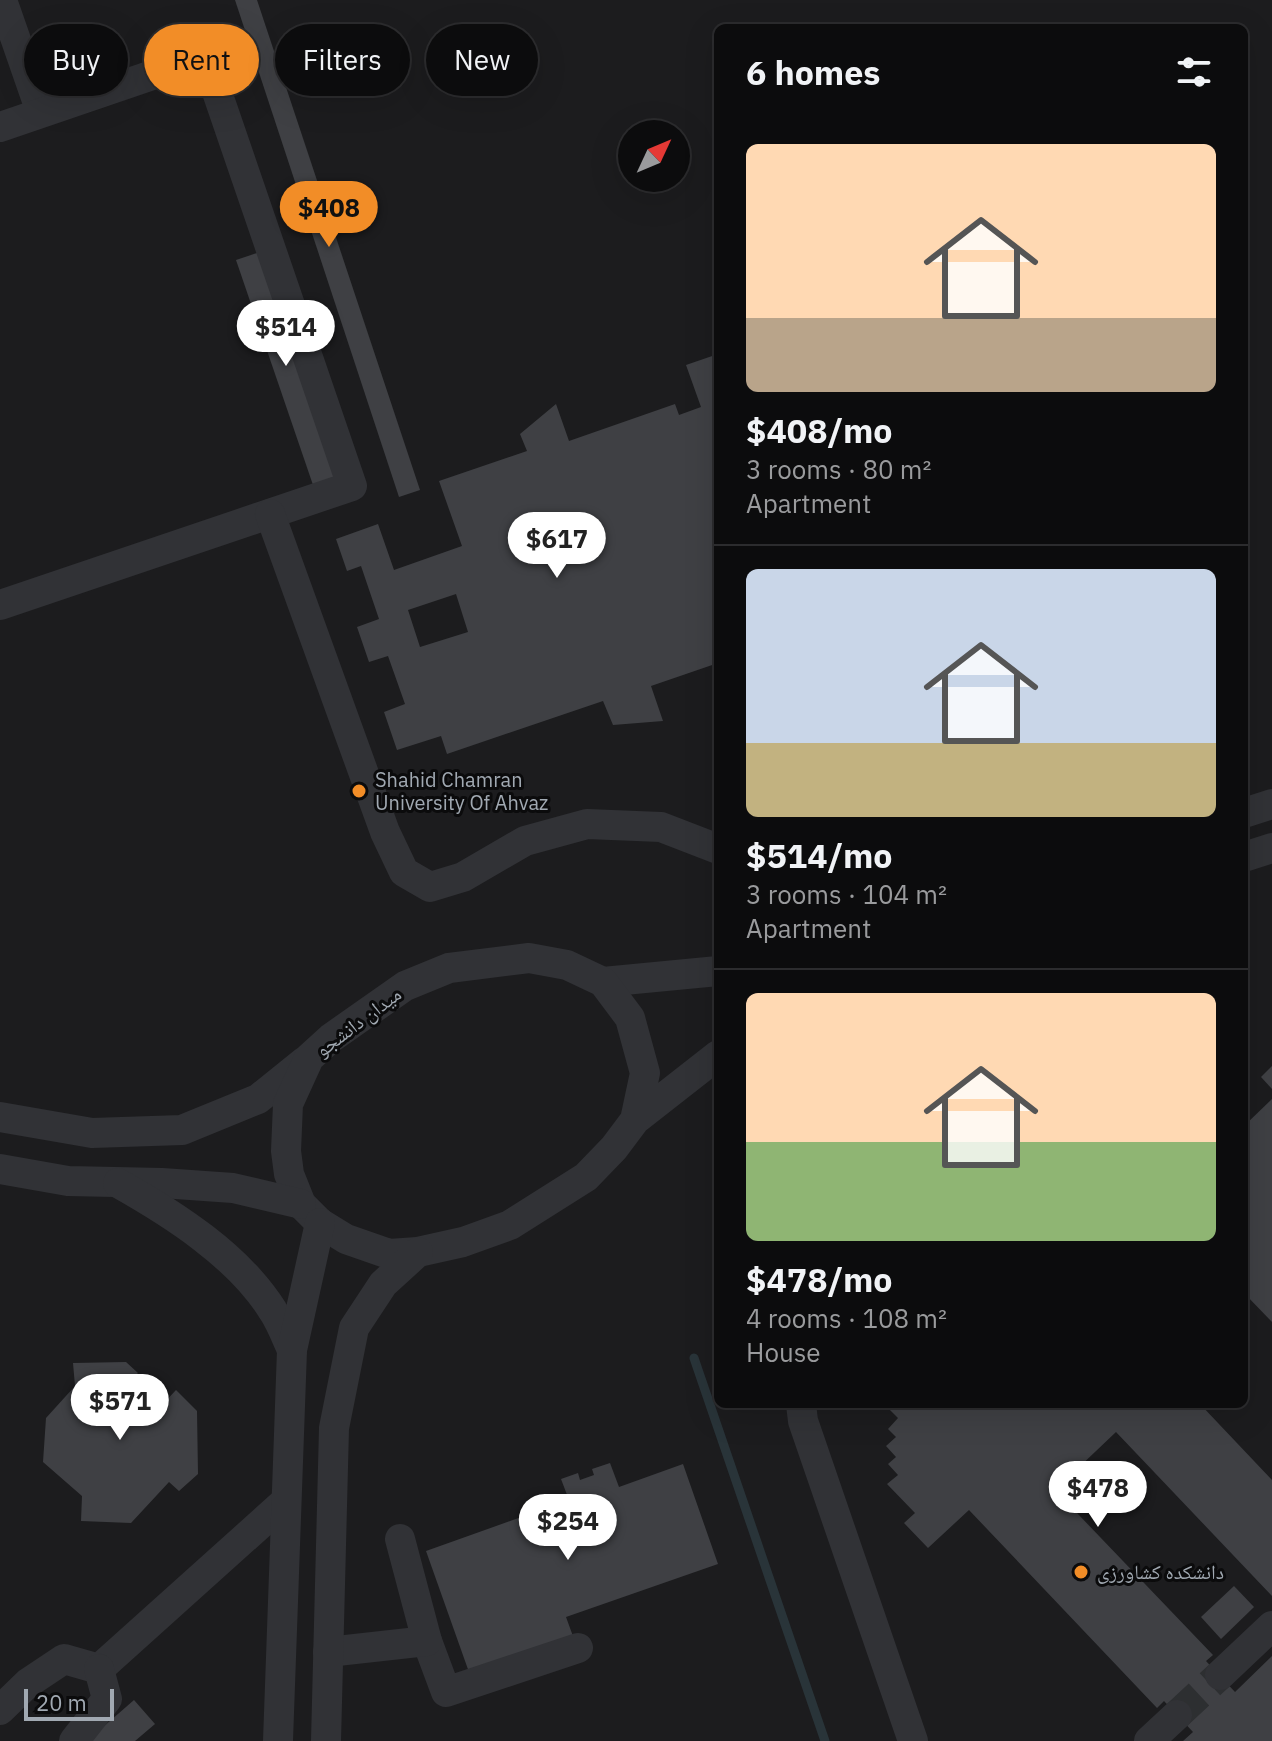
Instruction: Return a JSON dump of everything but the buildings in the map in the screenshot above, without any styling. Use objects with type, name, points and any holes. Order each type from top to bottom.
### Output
[{"type":"lane","points":[[2,0],[41,112]]},
{"type":"lane","points":[[0,127],[205,57],[352,486],[0,605]]},
{"type":"lane","points":[[270,514],[385,832],[404,872],[430,887],[463,877],[525,841],[587,824],[661,827],[714,847]]},
{"type":"lane","points":[[1248,812],[1272,804]]},
{"type":"lane","points":[[1248,856],[1272,848]]},
{"type":"lane","name":"میدان دانشجو","points":[[529,958],[567,965],[603,982],[630,1018],[645,1073],[635,1120],[586,1177],[510,1225],[463,1242],[418,1252],[389,1254],[346,1239],[311,1214],[289,1174],[285,1128],[288,1104],[309,1058],[331,1038],[405,986],[449,968],[529,958]]},
{"type":"lane","points":[[603,982],[714,971]]},
{"type":"lane","points":[[0,1117],[92,1133],[182,1130],[258,1099],[309,1058]]},
{"type":"lane","points":[[635,1120],[714,1058]]},
{"type":"lane","points":[[0,1169],[68,1181],[233,1188],[311,1214],[292,1350],[278,1741]]},
{"type":"lane","points":[[117,1182],[171,1213],[244,1274],[273,1311],[292,1350]]},
{"type":"lane","points":[[326,1741],[334,1428],[354,1328],[383,1284],[418,1252]]},
{"type":"lane","points":[[801,1408],[803,1421],[913,1741]]},
{"type":"lane","points":[[99,1669],[286,1501]]},
{"type":"lane","points":[[400,1539],[427,1641],[446,1692],[578,1648]]},
{"type":"lane","points":[[1220,1675],[1272,1626]]},
{"type":"lane","points":[[328,1652],[427,1641]]},
{"type":"lane","points":[[0,1710],[28,1683],[64,1659],[99,1669]]},
{"type":"lane","points":[[74,1741],[107,1699],[99,1669]]},
{"type":"lane","points":[[1149,1741],[1177,1715]]},
{"type":"shaded area","name":"Shahid Chamran University Of Ahvaz","points":[[0,0],[1272,0],[1272,1741],[0,1741]]},
{"type":"waterway","points":[[694,1358],[825,1741]]},
{"type":"tunnel","points":[[1177,1715],[1220,1675]]},
{"type":"place","name":"Shahid Chamran University Of Ahvaz","points":[[359,791]]},
{"type":"place","name":"دانشکده کشاورزی","points":[[1081,1572]]}]
